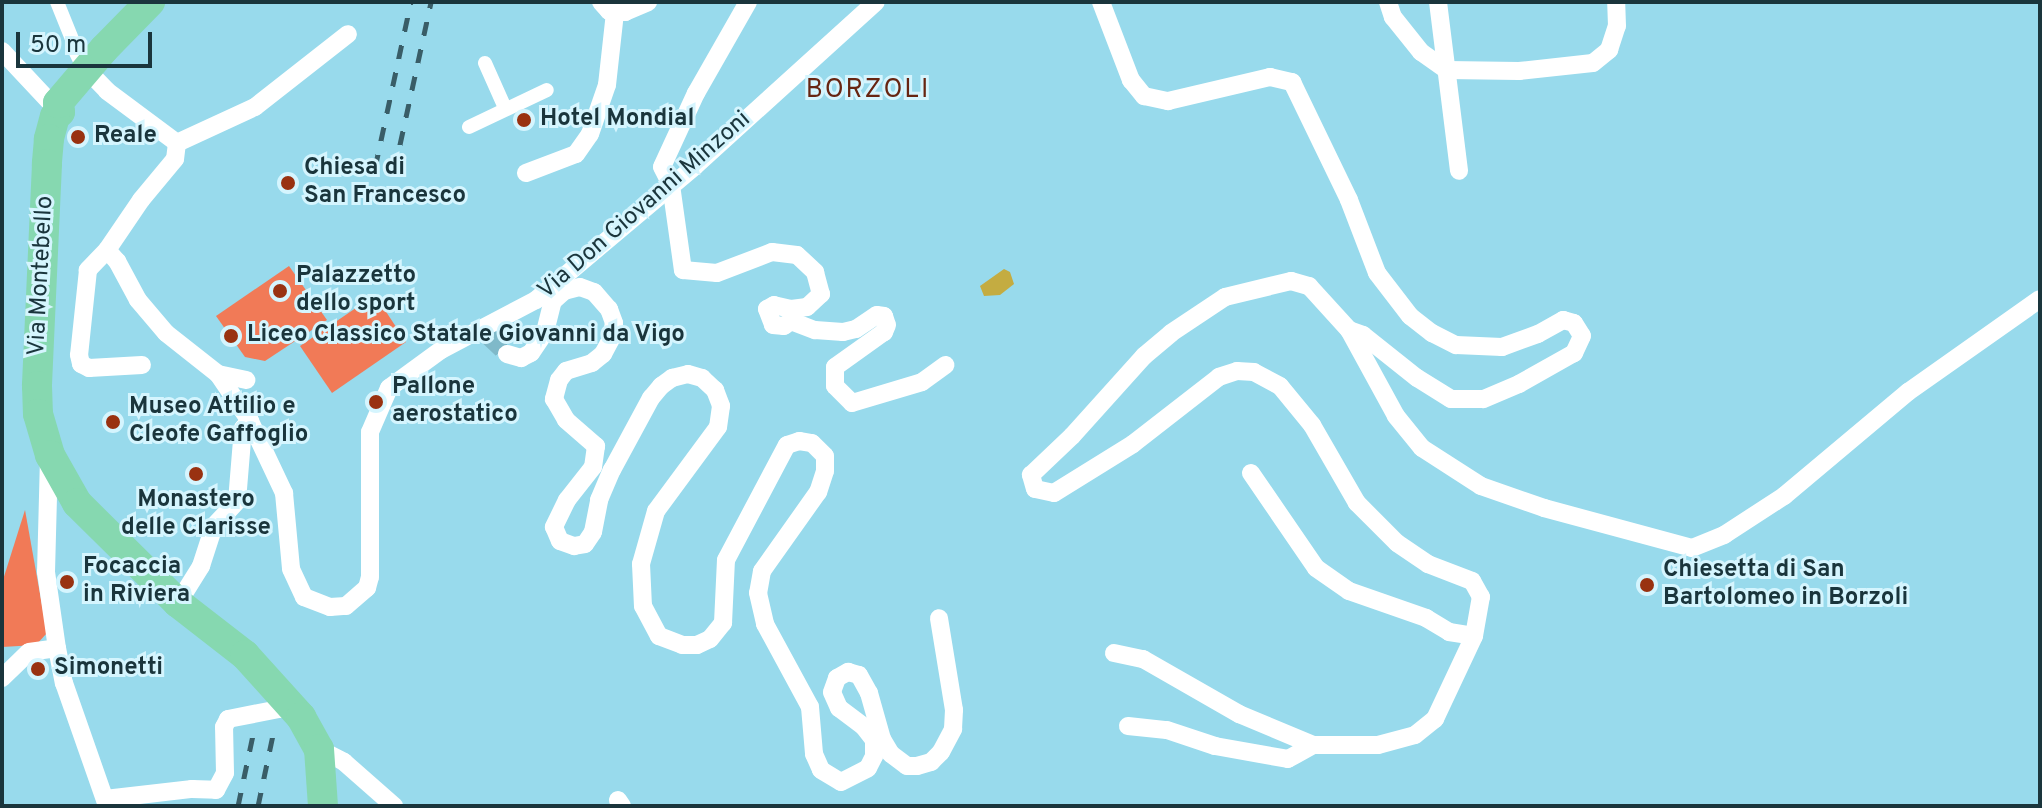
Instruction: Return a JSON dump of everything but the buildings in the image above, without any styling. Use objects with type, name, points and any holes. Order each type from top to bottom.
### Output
[{"type":"main road","points":[[49,110],[80,57],[150,2]]},
{"type":"main road","name":"Via Montebello","points":[[49,110],[38,414],[50,455],[77,503],[178,603],[245,655],[301,717],[319,749]]},
{"type":"main road","points":[[319,749],[323,770],[323,806]]},
{"type":"street","points":[[57,2],[80,57],[107,91],[177,143]]},
{"type":"street","points":[[526,173],[576,154],[590,134],[607,85],[608,7],[625,12],[648,2]]},
{"type":"street","points":[[748,2],[715,57],[662,167],[671,185],[683,270],[717,273],[772,252],[797,255],[815,272],[821,294],[807,307],[791,309],[774,305],[767,309],[773,325],[784,326],[791,321],[815,330],[843,332],[856,329],[877,315],[884,316],[887,325],[884,332],[835,367],[835,386],[852,403],[922,382],[945,365]]},
{"type":"street","name":"Via Don Giovanni Minzoni","points":[[107,250],[117,261],[138,300],[166,333],[218,374],[250,421],[284,493],[295,582],[304,597],[314,602],[346,606],[367,588],[370,577],[370,432],[389,388],[402,376],[485,333],[536,300],[671,185],[876,2]]},
{"type":"street","points":[[1101,2],[1131,80],[1144,96],[1168,101],[1270,77],[1292,82],[1349,200],[1377,273],[1410,316],[1432,333],[1456,345],[1502,347],[1538,334],[1563,320],[1574,323],[1582,336],[1574,353],[1519,384],[1483,399],[1451,399],[1417,378],[1363,335],[1349,330]]},
{"type":"street","points":[[1388,2],[1393,17],[1421,52],[1447,70],[1532,70],[1593,63],[1609,50],[1617,26],[1616,2]]},
{"type":"street","points":[[1438,2],[1459,171]]},
{"type":"street","points":[[177,143],[255,107],[348,34]]},
{"type":"street","points":[[2,51],[49,110]]},
{"type":"street","points":[[485,63],[505,108]]},
{"type":"street","points":[[469,127],[547,90]]},
{"type":"street","points":[[142,365],[89,368],[81,364],[79,355],[88,270],[107,250],[175,159],[177,143]]},
{"type":"street","points":[[1114,653],[1143,659],[1239,714],[1313,745],[1378,745],[1415,735],[1435,719],[1474,636],[1481,597],[1472,581],[1428,564],[1397,543],[1357,503],[1312,425],[1280,386],[1254,372],[1237,371],[1219,377],[1133,444],[1054,493],[1035,489],[1031,475],[1072,436],[1144,356],[1225,297],[1291,281],[1309,286],[1349,330],[1396,416],[1422,448],[1481,486],[1544,508],[1692,548],[1724,535],[1784,496],[1908,392],[2040,299]]},
{"type":"street","points":[[507,354],[521,358],[531,353],[545,332],[553,301],[564,291],[580,287],[594,292],[609,309],[614,323],[611,339],[603,354],[592,363],[566,371],[559,380],[554,399],[566,420],[596,446],[593,467],[562,508],[554,527],[560,541],[574,546],[585,544],[593,532],[599,500],[612,470],[651,398],[661,386],[672,378],[688,374],[702,378],[715,390],[721,406],[718,427],[656,511],[642,555],[643,606],[659,636],[682,645],[697,645],[710,639],[723,623],[726,560],[787,445],[799,441],[812,443],[825,456],[825,471],[818,492],[762,571],[758,593],[765,624],[810,707],[814,754],[821,770],[841,782],[868,768],[874,756],[874,740],[863,726],[839,708],[832,692],[837,678],[848,672],[859,675],[869,693],[882,739],[891,754],[907,766],[917,766],[931,762],[941,752],[953,729],[954,710],[939,618]]},
{"type":"street","name":"Via Don Giovanni Minzoni","points":[[218,374],[246,380]]},
{"type":"street","points":[[178,603],[201,566],[214,526],[237,501],[243,428],[250,421]]},
{"type":"street","points":[[50,455],[46,477],[46,572],[57,648],[64,683],[106,803],[157,792],[216,790],[225,773],[224,727],[228,719],[279,709],[288,703]]},
{"type":"street","points":[[1251,473],[1316,568],[1349,591],[1426,618],[1449,632],[1474,636]]},
{"type":"street","points":[[2,678],[29,652],[57,648]]},
{"type":"street","points":[[1128,726],[1167,730],[1215,746],[1288,759],[1313,745]]},
{"type":"street","points":[[319,749],[344,762],[394,806]]},
{"type":"shaded area","name":"Palazzetto dello sport","points":[[289,266],[327,320],[265,361],[245,357],[216,316]]},
{"type":"shaded area","points":[[1004,269],[1010,272],[1014,284],[1000,295],[984,296],[980,286]]},
{"type":"shaded area","points":[[375,295],[406,342],[332,393],[300,346]]},
{"type":"shaded area","points":[[25,510],[47,633],[36,645],[2,647],[2,583]]},
{"type":"tunnel","points":[[489,337],[507,354]]},
{"type":"railway","points":[[375,168],[411,2]]},
{"type":"railway","points":[[394,172],[431,2]]},
{"type":"railway","points":[[238,806],[254,730]]},
{"type":"railway","points":[[258,806],[273,735]]},
{"type":"place","name":"Hotel Mondial","points":[[524,120]]},
{"type":"place","name":"Reale","points":[[78,137]]},
{"type":"place","name":"Chiesa di San Francesco","points":[[288,183]]},
{"type":"place","name":"Palazzetto dello sport","points":[[280,291]]},
{"type":"place","name":"Liceo Classico Statale Giovanni da Vigo","points":[[231,336]]},
{"type":"place","name":"Pallone aerostatico","points":[[376,402]]},
{"type":"place","name":"Museo Attilio e Cleofe Gaffoglio","points":[[113,422]]},
{"type":"place","name":"Monastero delle Clarisse","points":[[196,474]]},
{"type":"place","name":"Focaccia in Riviera","points":[[67,582]]},
{"type":"place","name":"Chiesetta di San Bartolomeo in Borzoli","points":[[1647,585]]},
{"type":"place","name":"Simonetti","points":[[38,669]]},
{"type":"district","name":"BORZOLI","points":[[868,91]]}]
